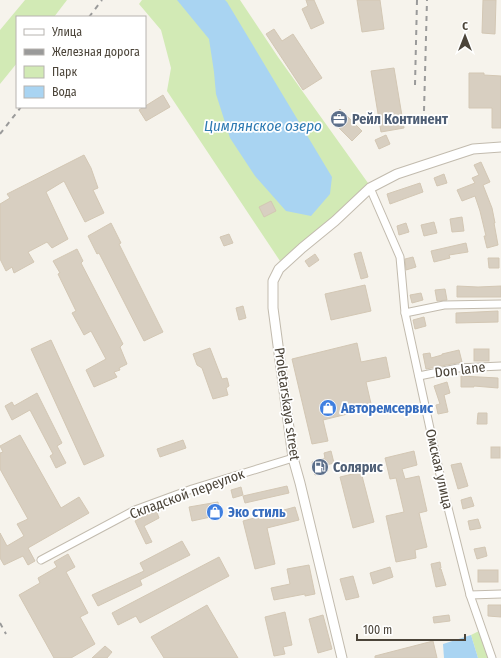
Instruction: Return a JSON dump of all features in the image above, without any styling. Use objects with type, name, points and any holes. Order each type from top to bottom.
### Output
[{"type":"street","name":"Proletarskaya street","points":[[342,658],[293,458],[273,308],[274,281],[279,269],[335,221],[370,188],[397,174],[473,149],[501,147]]},
{"type":"street","name":"Омская улица","points":[[370,188],[400,257],[405,313],[442,484],[470,595],[492,658]]},
{"type":"street","points":[[405,313],[444,305],[501,304]]},
{"type":"street","name":"Don lane","points":[[419,376],[458,368],[501,366]]},
{"type":"street","name":"Складской переулок","points":[[41,560],[135,510],[192,489],[293,458]]},
{"type":"street","points":[[470,595],[501,594]]},
{"type":"green space","points":[[25,0],[67,0],[55,16],[16,16],[16,64],[0,84],[0,30]]},
{"type":"green space","points":[[142,0],[240,0],[278,57],[368,183],[332,218],[280,261],[167,91],[171,68],[161,30],[139,4]]},
{"type":"green space","points":[[479,631],[488,658],[478,658],[471,635]]},
{"type":"water","name":"Цимлянское озеро","points":[[177,0],[225,0],[227,2],[332,177],[330,194],[311,216],[286,211],[255,176],[230,138],[216,94],[209,39]]},
{"type":"water","points":[[471,635],[478,658],[444,658],[443,644]]},
{"type":"building","points":[[306,0],[314,0],[324,23],[311,29],[302,9],[308,6]]},
{"type":"building","points":[[357,0],[380,0],[384,29],[362,32]]},
{"type":"building","points":[[483,0],[496,0],[495,34],[482,33]]},
{"type":"building","points":[[274,29],[282,41],[293,34],[322,78],[303,90],[266,34]]},
{"type":"building","points":[[394,68],[404,128],[381,132],[371,71]]},
{"type":"building","points":[[469,73],[484,73],[484,75],[501,76],[501,128],[492,128],[492,108],[469,108]]},
{"type":"building","points":[[163,95],[170,107],[146,121],[139,110],[146,108],[146,106]]},
{"type":"building","points":[[340,109],[362,131],[352,141],[330,119]]},
{"type":"building","points":[[386,135],[390,144],[379,149],[375,140]]},
{"type":"building","points":[[84,155],[91,168],[98,188],[93,190],[104,213],[85,222],[64,181],[46,192],[68,239],[52,248],[47,242],[28,252],[34,262],[14,273],[12,267],[6,271],[0,259],[0,204],[10,198],[7,194]]},
{"type":"building","points":[[481,162],[490,182],[483,185],[492,208],[498,245],[487,248],[484,236],[486,236],[475,196],[462,201],[457,190],[475,183],[472,178],[479,175],[474,165]]},
{"type":"building","points":[[444,174],[447,183],[437,186],[434,178]]},
{"type":"building","points":[[420,183],[423,192],[390,204],[387,194]]},
{"type":"building","points":[[271,201],[276,211],[264,217],[259,207]]},
{"type":"building","points":[[462,217],[464,231],[452,232],[450,219]]},
{"type":"building","points":[[434,222],[437,233],[424,236],[421,225]]},
{"type":"building","points":[[111,223],[121,243],[119,244],[163,332],[144,341],[99,253],[97,254],[88,236]]},
{"type":"building","points":[[406,223],[409,232],[399,235],[397,226]]},
{"type":"building","points":[[229,234],[233,243],[224,246],[220,237]]},
{"type":"building","points":[[466,243],[468,252],[449,255],[450,258],[434,262],[431,251]]},
{"type":"building","points":[[77,249],[83,261],[81,263],[123,344],[120,347],[127,364],[119,368],[120,370],[114,372],[117,377],[94,387],[86,370],[106,359],[91,331],[84,335],[72,313],[76,311],[58,274],[60,273],[53,261]]},
{"type":"building","points":[[361,252],[368,277],[361,279],[354,254]]},
{"type":"building","points":[[315,254],[319,260],[309,267],[305,261]]},
{"type":"building","points":[[413,257],[416,267],[406,270],[405,259]]},
{"type":"building","points":[[488,258],[499,258],[499,268],[489,268]]},
{"type":"building","points":[[365,285],[371,311],[331,320],[325,294]]},
{"type":"building","points":[[457,286],[501,286],[501,297],[457,297]]},
{"type":"building","points":[[445,289],[447,300],[437,301],[435,290]]},
{"type":"building","points":[[421,293],[423,300],[412,303],[410,295]]},
{"type":"building","points":[[243,306],[246,318],[239,320],[236,308]]},
{"type":"building","points":[[498,311],[498,322],[456,323],[456,313]]},
{"type":"building","points":[[424,317],[426,326],[415,329],[413,320]]},
{"type":"building","points":[[51,340],[104,456],[84,465],[31,349]]},
{"type":"building","points":[[357,343],[361,362],[386,357],[390,377],[366,382],[372,408],[323,420],[328,441],[312,444],[292,359]]},
{"type":"building","points":[[210,348],[222,379],[227,378],[229,386],[226,388],[228,395],[213,399],[202,368],[197,365],[193,354]]},
{"type":"building","points":[[474,349],[489,349],[489,361],[474,361]]},
{"type":"building","points":[[459,350],[462,362],[426,369],[423,354],[430,353],[431,358]]},
{"type":"building","points":[[461,376],[498,378],[498,388],[474,386],[461,387]]},
{"type":"building","points":[[447,382],[450,393],[444,395],[448,412],[438,414],[436,405],[440,404],[434,386]]},
{"type":"building","points":[[37,393],[62,443],[57,446],[66,463],[56,468],[50,456],[53,454],[30,410],[12,420],[5,406],[12,402],[14,406]]},
{"type":"building","points":[[478,413],[487,413],[487,424],[477,424]]},
{"type":"building","points":[[20,435],[61,508],[79,497],[89,513],[28,548],[35,561],[28,565],[23,556],[4,565],[0,558],[0,533],[7,546],[24,536],[17,524],[28,519],[0,469],[0,453],[3,452],[0,446]]},
{"type":"building","points":[[183,440],[186,448],[160,457],[157,449]]},
{"type":"building","points":[[491,447],[500,447],[500,458],[491,458]]},
{"type":"building","points":[[331,451],[334,463],[326,465],[328,471],[315,475],[312,462],[325,458],[324,453]]},
{"type":"building","points":[[414,451],[417,465],[402,469],[405,479],[419,476],[427,511],[419,513],[427,547],[415,550],[416,558],[396,562],[386,516],[404,512],[396,478],[390,479],[385,458]]},
{"type":"building","points":[[461,463],[468,486],[458,489],[451,465]]},
{"type":"building","points":[[361,472],[374,522],[353,528],[340,477]]},
{"type":"building","points":[[287,486],[289,493],[245,503],[243,496]]},
{"type":"building","points":[[241,487],[243,495],[233,498],[231,490]]},
{"type":"building","points":[[471,497],[474,506],[463,509],[461,500]]},
{"type":"building","points":[[218,502],[220,515],[192,521],[189,507]]},
{"type":"building","points":[[295,507],[299,520],[267,528],[275,564],[255,569],[243,521]]},
{"type":"building","points":[[156,510],[159,518],[144,526],[152,542],[146,544],[135,521]]},
{"type":"building","points":[[478,519],[481,528],[470,530],[468,521]]},
{"type":"building","points":[[182,541],[190,555],[140,580],[142,585],[98,606],[92,595],[144,571],[140,563]]},
{"type":"building","points":[[485,547],[487,556],[477,559],[474,549]]},
{"type":"building","points":[[68,554],[75,567],[66,572],[88,613],[80,617],[95,644],[71,658],[54,658],[19,595],[40,583],[38,578],[57,567],[54,562]]},
{"type":"building","points":[[219,557],[229,576],[140,623],[136,616],[118,625],[112,613]]},
{"type":"building","points":[[440,562],[441,568],[439,569],[441,569],[446,585],[436,587],[431,564]]},
{"type":"building","points":[[309,565],[315,594],[305,596],[305,594],[274,600],[271,588],[290,584],[287,569]]},
{"type":"building","points":[[390,567],[393,577],[373,584],[370,573]]},
{"type":"building","points":[[478,570],[498,570],[498,582],[478,582]]},
{"type":"building","points":[[353,576],[359,597],[346,600],[340,579]]},
{"type":"building","points":[[207,605],[238,658],[164,658],[151,637]]},
{"type":"building","points":[[488,605],[501,605],[501,617],[488,616]]},
{"type":"building","points":[[285,612],[292,645],[283,647],[285,654],[274,656],[265,617]]},
{"type":"building","points":[[323,615],[332,649],[318,653],[309,619]]},
{"type":"building","points":[[449,615],[450,621],[434,623],[433,617]]},
{"type":"building","points":[[433,641],[437,658],[375,658],[375,656]]},
{"type":"building","points":[[105,646],[112,652],[107,658],[92,658]]},
{"type":"railway","points":[[90,16],[102,0]]},
{"type":"railway","points":[[415,85],[417,0]]},
{"type":"railway","points":[[424,111],[427,0]]},
{"type":"railway","points":[[0,134],[20,108]]},
{"type":"railway","points":[[0,623],[6,634]]},
{"type":"place","name":"Рейл Континент","points":[[339,119]]},
{"type":"place","name":"Авторемсервис","points":[[328,408]]},
{"type":"place","name":"Солярис","points":[[320,467]]},
{"type":"place","name":"Эко стиль","points":[[215,512]]}]
